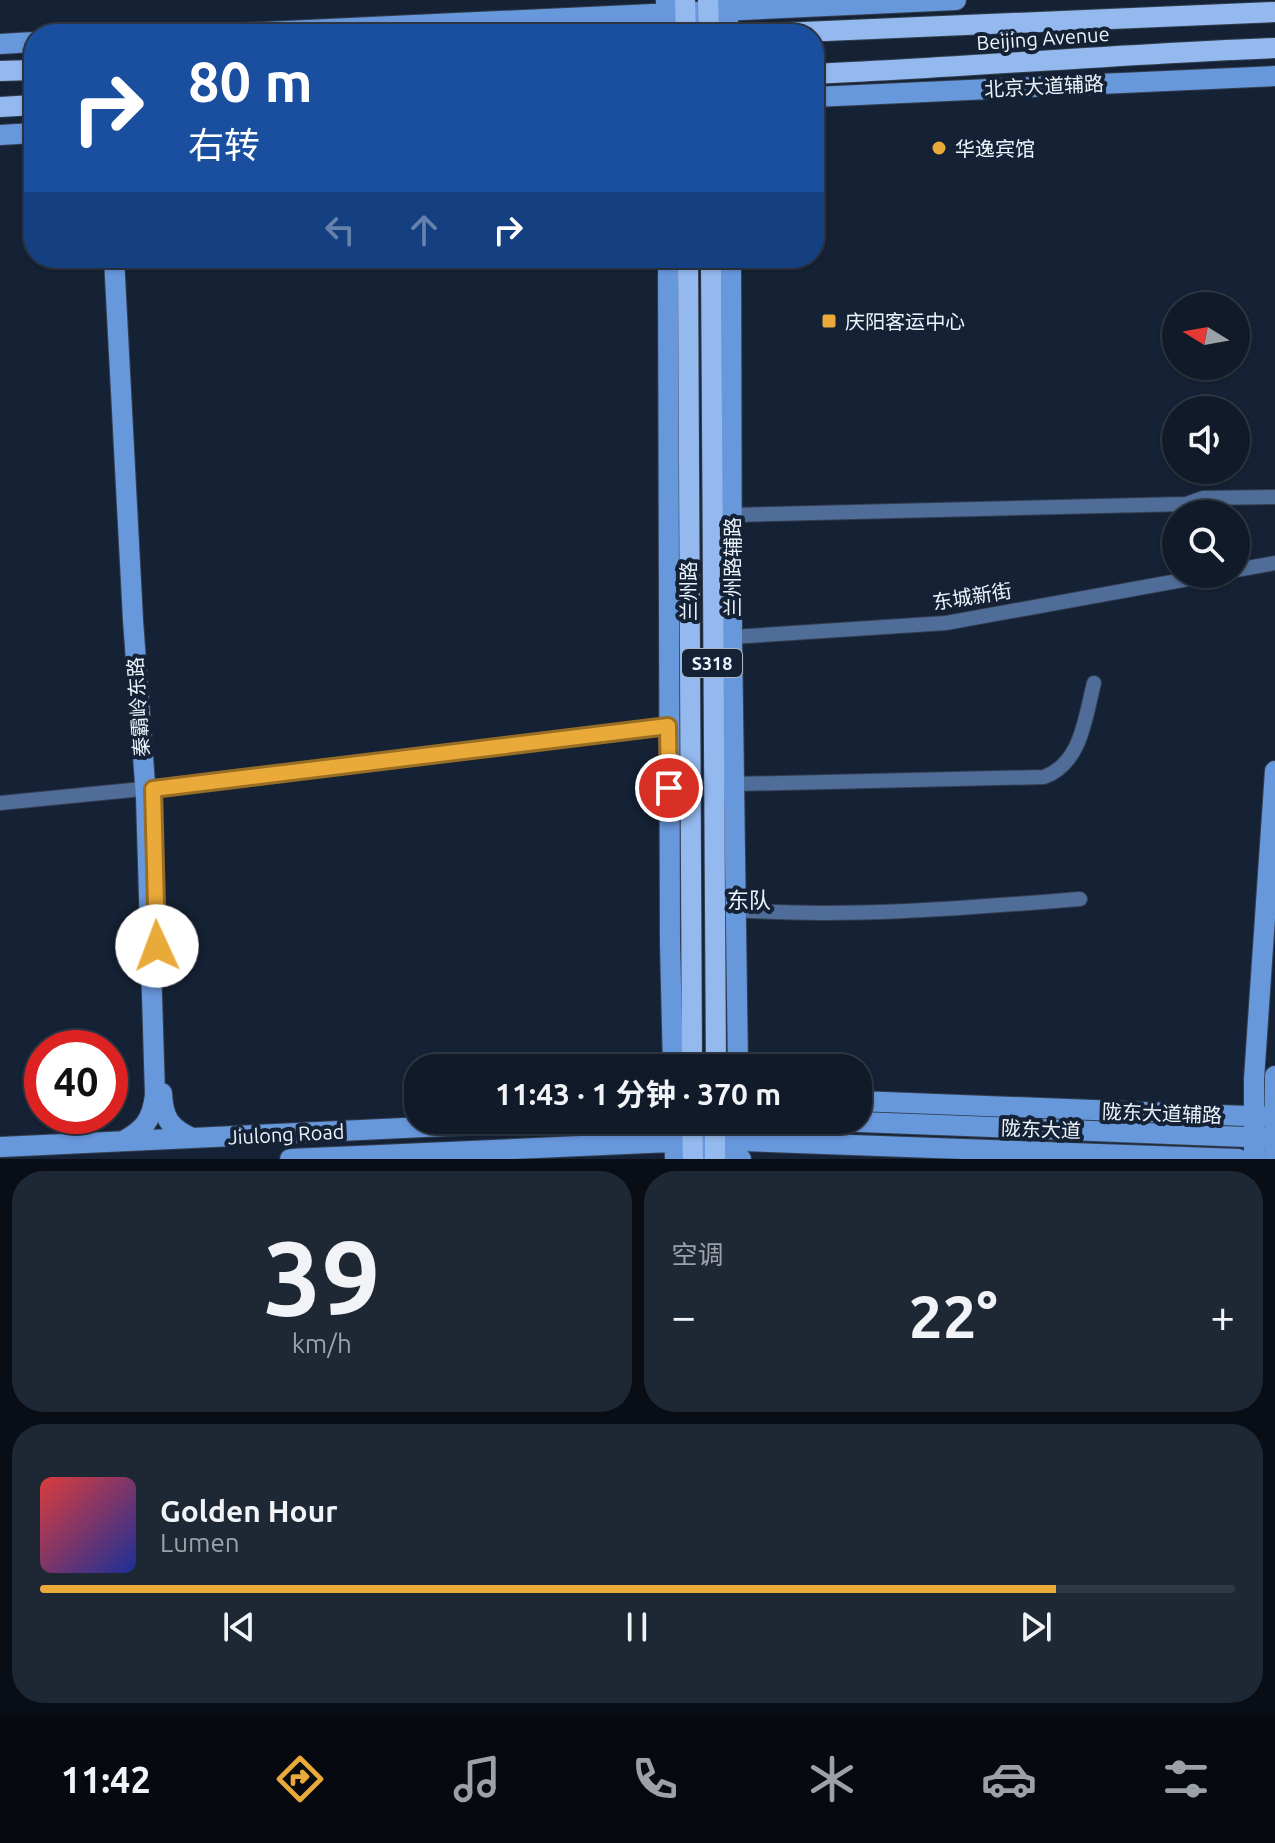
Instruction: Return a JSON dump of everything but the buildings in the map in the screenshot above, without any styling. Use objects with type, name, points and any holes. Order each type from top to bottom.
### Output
[{"type":"main road","name":"Beijing Avenue","points":[[824,31],[1275,12]]},
{"type":"main road","name":"Beijing Avenue","points":[[824,74],[1275,48]]},
{"type":"main road","points":[[0,71],[24,70]]},
{"type":"main road","points":[[0,107],[24,106]]},
{"type":"main road","name":"兰州路","points":[[688,268],[692,1054]]},
{"type":"main road","name":"兰州路","points":[[711,268],[716,1054]]},
{"type":"street","points":[[426,24],[674,12],[718,5],[956,0]]},
{"type":"street","points":[[718,5],[725,24]]},
{"type":"street","points":[[0,44],[24,43]]},
{"type":"street","name":"北京大道辅路","points":[[824,97],[1275,76]]},
{"type":"street","points":[[0,135],[24,134]]},
{"type":"street","name":"秦霸岭东路","points":[[115,268],[133,620],[149,789],[163,1109],[172,1127],[192,1138]]},
{"type":"street","name":"秦霸岭东路","points":[[123,1141],[149,1122],[155,1095],[149,789],[155,764],[128,268]]},
{"type":"street","points":[[668,268],[668,726],[673,1054]]},
{"type":"street","name":"兰州路辅路","points":[[731,268],[738,1054]]},
{"type":"street","points":[[732,515],[1186,504],[1203,498],[1275,497]]},
{"type":"street","points":[[1250,567],[1275,563]]},
{"type":"street","name":"东城新街","points":[[732,637],[946,623],[1162,584]]},
{"type":"street","points":[[736,784],[1044,777],[1057,772],[1077,749],[1094,683]]},
{"type":"street","points":[[0,803],[149,789],[668,726]]},
{"type":"street","points":[[1268,1117],[1254,1079],[1275,771]]},
{"type":"street","points":[[736,910],[783,913],[952,909],[1080,899]]},
{"type":"street","points":[[1274,1159],[1268,1138],[1268,1117],[1275,1076]]},
{"type":"street","name":"陇东大道辅路","points":[[872,1102],[1268,1117]]},
{"type":"street","name":"陇东大道","points":[[872,1123],[1268,1138]]},
{"type":"street","name":"Jiulong Road","points":[[0,1147],[404,1128]]},
{"type":"street","points":[[1254,1159],[1268,1138]]},
{"type":"street","points":[[687,1145],[715,1143],[738,1147]]},
{"type":"street","name":"Jiulong Road","points":[[290,1159],[687,1145]]},
{"type":"street","name":"陇东大道","points":[[738,1147],[1238,1159]]},
{"type":"place","name":"华逸宾馆","points":[[939,148]]},
{"type":"place","name":"庆阳客运中心","points":[[829,321]]},
{"type":"district","name":"东队","points":[[749,899]]},
{"type":"route","points":[[157,946],[153,789],[668,726],[669,788]]}]
